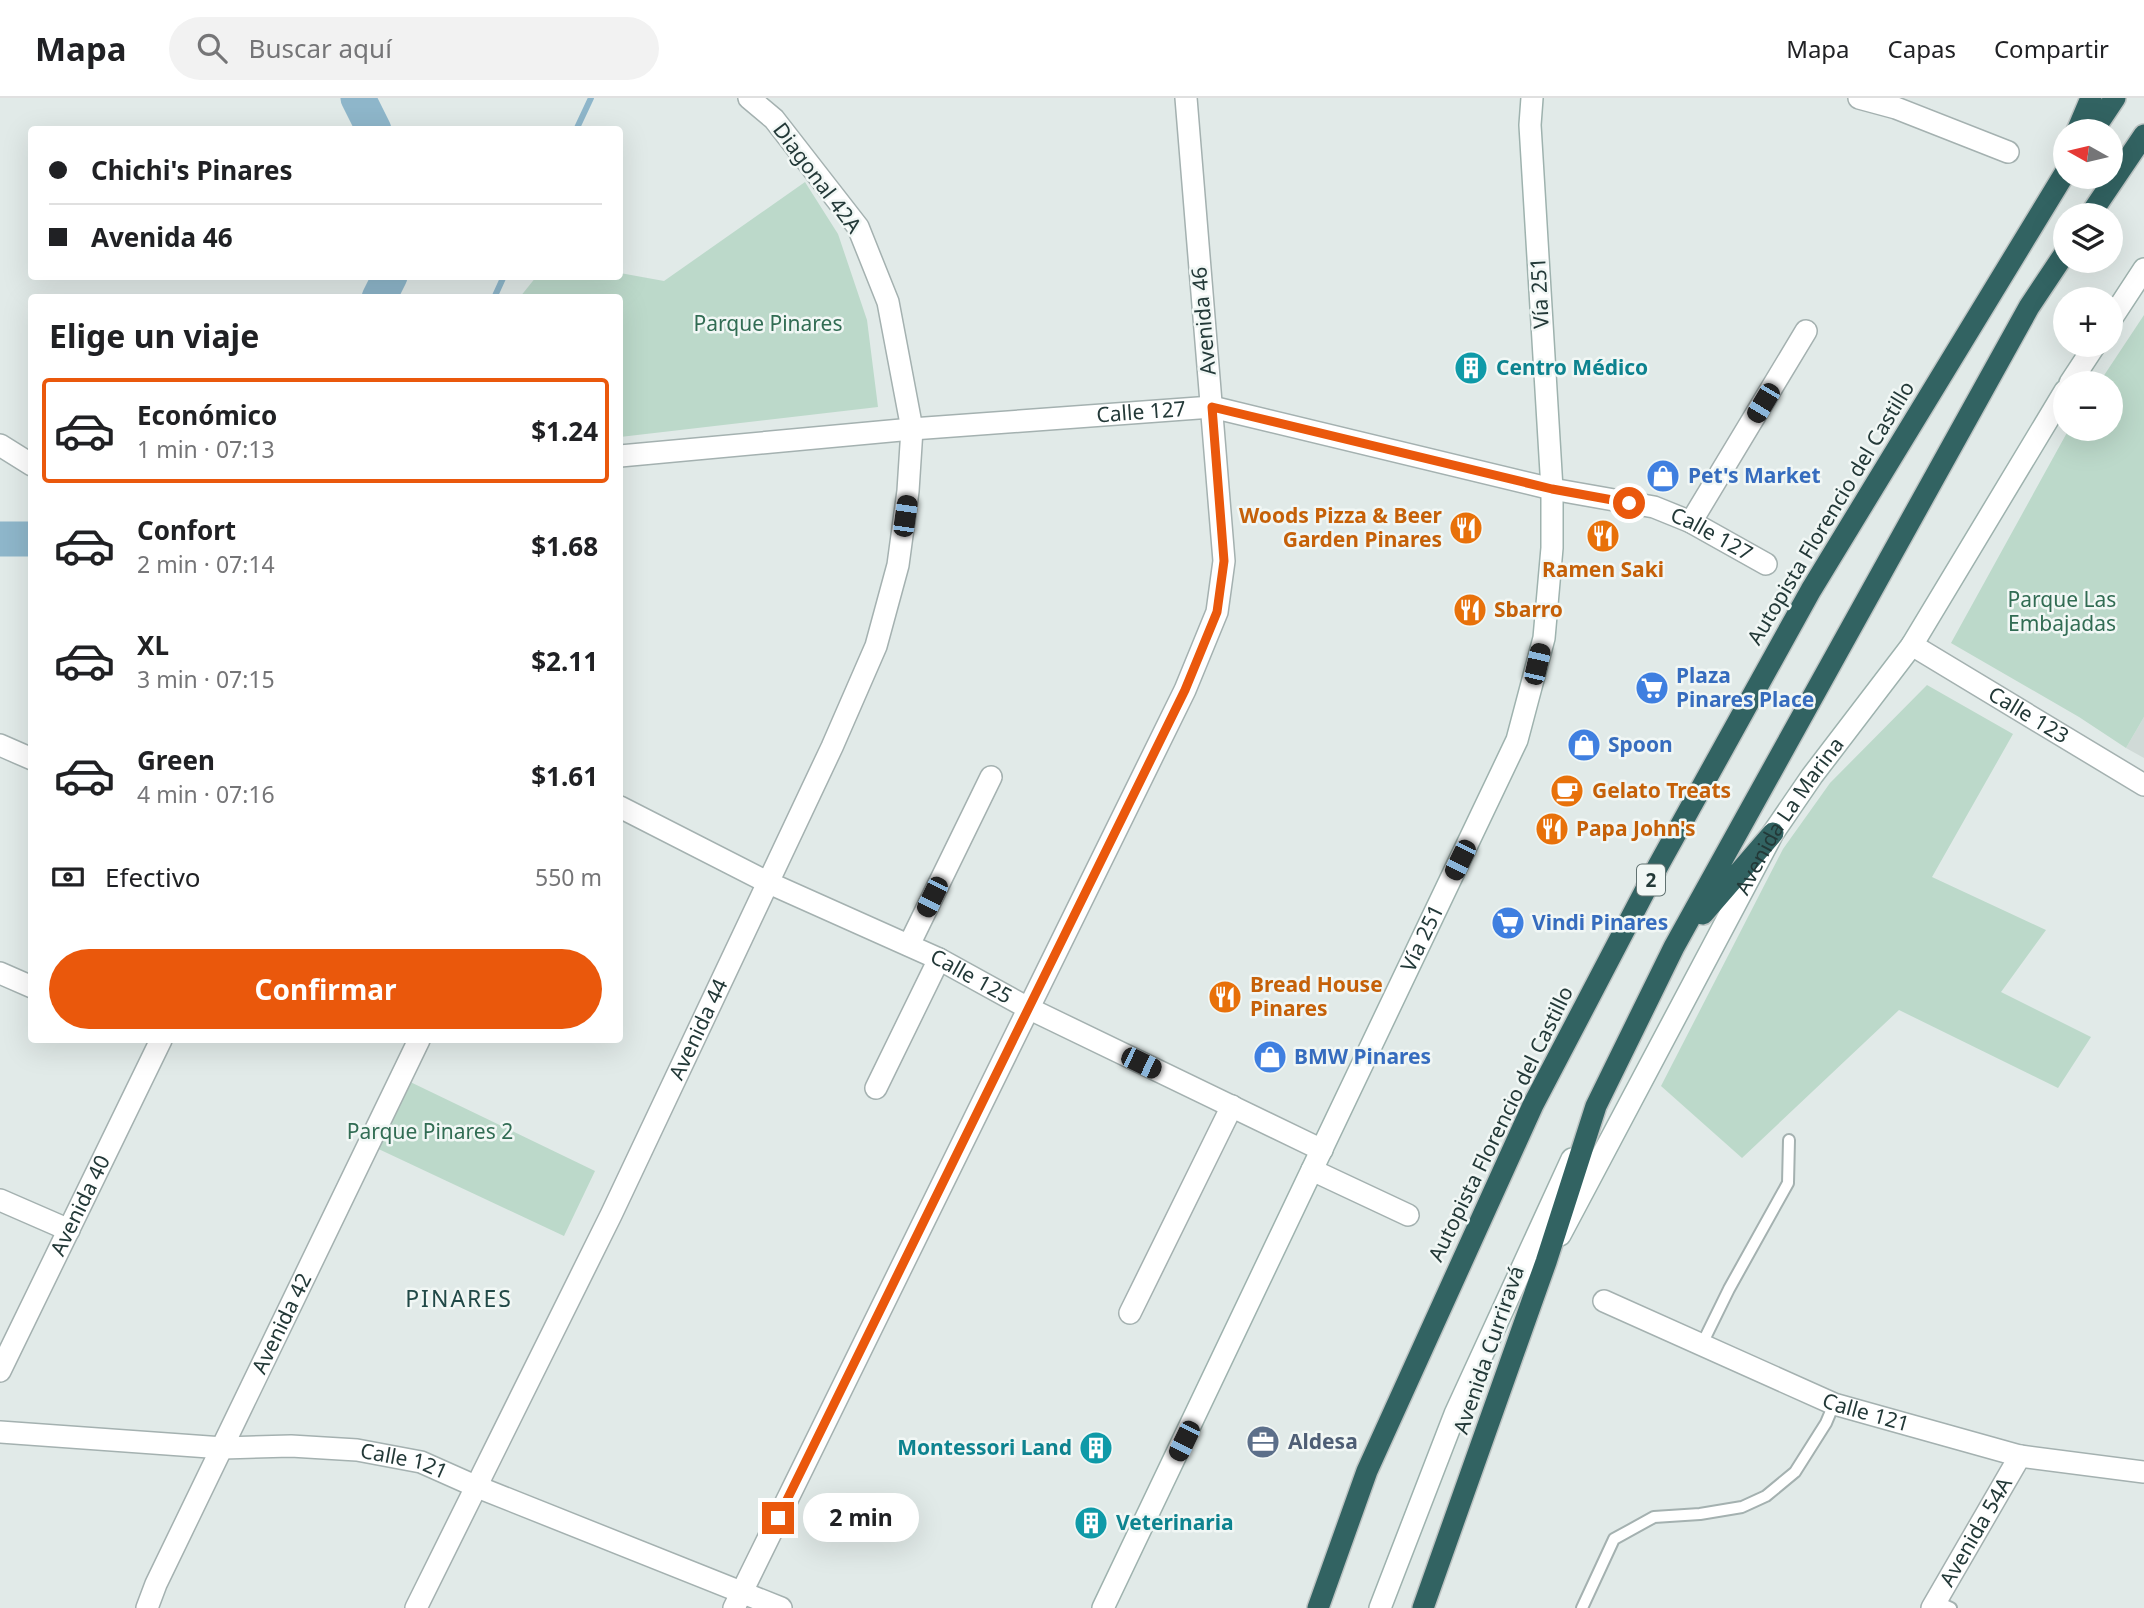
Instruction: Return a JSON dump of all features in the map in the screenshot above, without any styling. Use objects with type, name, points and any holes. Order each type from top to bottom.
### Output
[{"type":"highway","points":[[2082,119],[2091,98]]},
{"type":"highway","points":[[2101,119],[2115,98]]},
{"type":"highway","points":[[2098,203],[2144,135]]},
{"type":"highway","name":"Autopista Florencio del Castillo","points":[[1318,1608],[1367,1471],[1533,1105],[1658,866],[1811,590],[2055,189]]},
{"type":"highway","points":[[1596,1106],[1674,947],[2029,307],[2053,271]]},
{"type":"highway","points":[[1674,947],[1773,832]]},
{"type":"highway","name":"Avenida Curriravá","points":[[1423,1608],[1546,1262],[1596,1106]]},
{"type":"street","name":"Diagonal 42A","points":[[749,98],[774,119],[858,227],[888,302],[912,429]]},
{"type":"street","name":"Avenida 46","points":[[738,1600],[1185,690],[1217,612],[1224,561],[1186,98]]},
{"type":"street","name":"Vía 251","points":[[1103,1608],[1517,740],[1544,638],[1552,548],[1552,489],[1530,125],[1532,98]]},
{"type":"street","points":[[1859,98],[1896,108],[2008,152]]},
{"type":"street","points":[[2123,301],[2144,269]]},
{"type":"street","points":[[1691,522],[1806,331]]},
{"type":"street","name":"Calle 127","points":[[623,456],[912,429],[1212,407],[1552,489],[1654,507],[1691,522],[1766,564]]},
{"type":"street","name":"Avenida La Marina","points":[[1546,1262],[1773,832],[1812,776],[1912,645],[2053,411]]},
{"type":"street","name":"Avenida 44","points":[[416,1608],[611,1215],[769,884],[876,646],[898,565],[908,491],[912,429]]},
{"type":"street","points":[[0,445],[28,462]]},
{"type":"street","name":"Calle 123","points":[[1912,645],[2144,785]]},
{"type":"street","points":[[0,744],[28,757]]},
{"type":"street","points":[[909,945],[991,778]]},
{"type":"street","name":"Calle 125","points":[[623,809],[769,884],[909,945],[1028,1008],[1322,1150]]},
{"type":"street","points":[[876,1088],[939,960]]},
{"type":"street","points":[[0,973],[28,985]]},
{"type":"street","name":"Avenida 40","points":[[0,1371],[156,1043]]},
{"type":"street","name":"Avenida 42","points":[[147,1608],[156,1584],[418,1043]]},
{"type":"street","points":[[1130,1313],[1233,1106]]},
{"type":"street","points":[[1380,1608],[1455,1414],[1596,1106]]},
{"type":"street","points":[[1312,1170],[1408,1215]]},
{"type":"street","points":[[0,1200],[69,1230]]},
{"type":"street","name":"Calle 121","points":[[1604,1301],[1834,1404],[2020,1455],[2144,1472]]},
{"type":"street","name":"Calle 121","points":[[0,1432],[223,1448],[291,1446],[357,1450],[421,1462],[738,1600],[780,1608]]},
{"type":"street","name":"Avenida 54A","points":[[1940,1606],[2020,1455]]},
{"type":"lane","points":[[1702,1345],[1729,1289],[1788,1183],[1789,1140]]},
{"type":"lane","points":[[1582,1608],[1614,1539],[1654,1517],[1700,1514],[1742,1507],[1766,1496],[1795,1472],[1826,1423],[1834,1404]]},
{"type":"lane","points":[[1434,1608],[1446,1549]]},
{"type":"shaded area","points":[[2144,717],[2144,758],[2126,748]]},
{"type":"green space","name":"Parque Pinares","points":[[805,182],[838,234],[867,320],[878,407],[623,437],[623,294],[522,294],[534,280],[623,280],[623,274],[664,281]]},
{"type":"green space","name":"Parque Las Embajadas","points":[[2144,315],[2144,717],[2126,748],[2079,717],[1951,643],[2062,441],[2123,441],[2123,371],[2107,371],[2116,357],[2123,357],[2123,347]]},
{"type":"green space","points":[[1927,685],[2013,734],[1932,877],[2046,930],[2001,992],[2091,1037],[2058,1088],[1899,1010],[1742,1158],[1661,1086],[1783,849],[1830,783]]},
{"type":"green space","name":"Parque Pinares 2","points":[[402,1078],[595,1171],[564,1236],[370,1145]]},
{"type":"waterway","points":[[358,98],[372,126]]},
{"type":"waterway","points":[[578,126],[591,98]]},
{"type":"waterway","points":[[381,294],[388,280]]},
{"type":"waterway","points":[[496,294],[502,280]]},
{"type":"waterway","points":[[0,539],[28,539]]},
{"type":"place","name":"Centro Médico","points":[[1471,368]]},
{"type":"place","name":"Pet's Market","points":[[1663,476]]},
{"type":"place","name":"Woods Pizza & Beer Garden Pinares","points":[[1466,528]]},
{"type":"place","name":"Ramen Saki","points":[[1603,536]]},
{"type":"place","name":"Sbarro","points":[[1470,610]]},
{"type":"place","name":"Plaza Pinares Place","points":[[1652,688]]},
{"type":"place","name":"Spoon","points":[[1584,745]]},
{"type":"place","name":"Gelato Treats","points":[[1567,791]]},
{"type":"place","name":"Papa John's","points":[[1552,829]]},
{"type":"place","name":"Vindi Pinares","points":[[1508,923]]},
{"type":"place","name":"Bread House Pinares","points":[[1225,997]]},
{"type":"place","name":"BMW Pinares","points":[[1270,1057]]},
{"type":"place","name":"Aldesa","points":[[1263,1442]]},
{"type":"place","name":"Montessori Land","points":[[1096,1448]]},
{"type":"place","name":"Veterinaria","points":[[1091,1523]]},
{"type":"district","name":"PINARES","points":[[459,1299]]},
{"type":"route","points":[[778,1518],[1185,690],[1217,612],[1224,561],[1212,407],[1552,489],[1629,503]]}]
